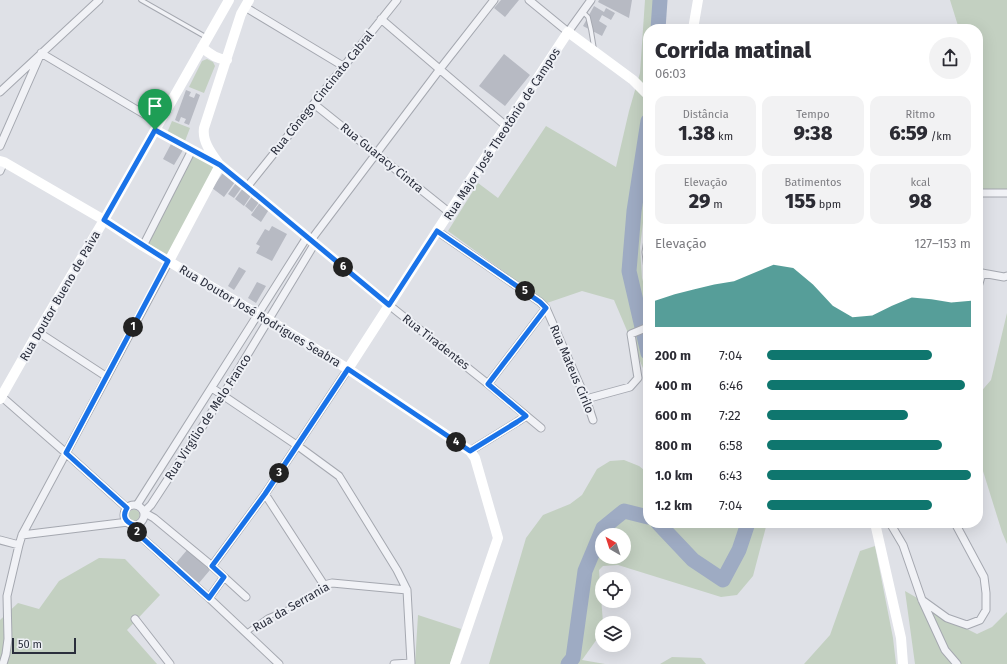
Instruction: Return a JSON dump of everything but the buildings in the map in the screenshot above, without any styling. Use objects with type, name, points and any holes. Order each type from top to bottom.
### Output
[{"type":"main road","points":[[694,24],[698,0]]},
{"type":"main road","name":"Rua Doutor Bueno de Paiva","points":[[1,398],[229,1]]},
{"type":"main road","points":[[220,165],[212,155],[204,138],[204,133],[241,14],[247,3],[229,1]]},
{"type":"main road","points":[[568,32],[632,80],[643,90]]},
{"type":"main road","name":"Rua Major José Theotônio de Campos","points":[[348,369],[568,32]]},
{"type":"main road","points":[[202,47],[207,52],[220,59],[227,60]]},
{"type":"main road","points":[[157,127],[192,150],[220,165]]},
{"type":"main road","name":"Rua Doutor José Rodrigues Seabra","points":[[1,165],[104,220],[143,246],[269,320],[348,369],[470,451]]},
{"type":"main road","points":[[168,261],[220,165]]},
{"type":"main road","name":"Rua Tiradentes","points":[[220,165],[389,305]]},
{"type":"main road","points":[[455,664],[498,538],[475,458],[470,451]]},
{"type":"main road","points":[[876,528],[901,638],[904,664]]},
{"type":"street","points":[[0,92],[99,0]]},
{"type":"street","name":"Rua Cônego Cincinato Cabral","points":[[247,187],[396,0]]},
{"type":"street","points":[[311,240],[494,0]]},
{"type":"street","points":[[529,0],[568,32]]},
{"type":"street","name":"Rua Major José Theotônio de Campos","points":[[568,32],[591,0]]},
{"type":"street","points":[[247,3],[343,66]]},
{"type":"street","points":[[381,20],[506,126]]},
{"type":"street","points":[[42,53],[157,127]]},
{"type":"street","points":[[0,146],[42,53]]},
{"type":"street","name":"Rua Guaracy Cintra","points":[[314,104],[450,213]]},
{"type":"street","points":[[143,246],[192,150]]},
{"type":"street","points":[[983,193],[1007,193]]},
{"type":"street","name":"Rua Mateus Cirilo","points":[[437,231],[540,302],[546,308],[586,399],[593,420]]},
{"type":"street","name":"Rua Virgílio de Melo Franco","points":[[137,505],[212,388],[257,314],[311,240]]},
{"type":"street","name":"Rua Virgílio de Melo Franco","points":[[145,513],[223,395],[269,320],[311,240]]},
{"type":"street","points":[[3,664],[8,639],[7,596],[22,535],[168,261]]},
{"type":"street","points":[[983,273],[1004,277],[1007,276]]},
{"type":"street","name":"Rua Tiradentes","points":[[389,305],[488,384],[540,428]]},
{"type":"street","points":[[488,384],[546,308]]},
{"type":"street","points":[[586,399],[630,388],[638,378],[631,334],[643,329]]},
{"type":"street","points":[[38,332],[107,377]]},
{"type":"street","name":"Rua Major José Theotônio de Campos","points":[[212,566],[265,494],[348,369]]},
{"type":"street","points":[[212,388],[298,446],[339,476],[397,570],[407,590],[411,663],[394,664]]},
{"type":"street","points":[[1,398],[66,453],[127,508]]},
{"type":"street","points":[[470,451],[526,416]]},
{"type":"street","points":[[265,494],[324,585]]},
{"type":"street","points":[[246,597],[212,566],[154,518],[145,513],[141,507],[137,505],[127,508],[124,514],[126,520],[138,534],[279,664]]},
{"type":"street","points":[[22,535],[140,523],[143,520],[145,513]]},
{"type":"street","points":[[893,528],[903,545],[922,600],[945,650],[957,664]]},
{"type":"street","points":[[922,600],[947,618],[967,625],[980,620],[986,610],[984,576],[958,528]]},
{"type":"street","points":[[0,540],[19,545]]},
{"type":"street","points":[[209,598],[224,577]]},
{"type":"street","name":"Rua da Serrania","points":[[324,585],[332,583],[407,590]]},
{"type":"street","points":[[135,620],[170,664]]},
{"type":"lane","points":[[141,0],[208,38]]},
{"type":"lane","points":[[583,12],[588,17],[594,51]]},
{"type":"lane","name":"Rua da Serrania","points":[[246,633],[268,617],[302,603],[324,585]]},
{"type":"green space","points":[[645,0],[666,0],[663,24],[643,24]]},
{"type":"green space","points":[[950,0],[1007,0],[1007,189],[983,190],[983,24],[957,24]]},
{"type":"green space","points":[[643,29],[643,223],[640,247],[643,282],[643,368],[614,300],[582,291],[547,303],[448,231],[478,183],[498,198],[546,126],[616,167],[629,111],[640,73]]},
{"type":"green space","points":[[207,59],[213,62],[215,66],[204,93],[189,87],[202,61]]},
{"type":"green space","points":[[172,121],[190,128],[185,141],[167,133]]},
{"type":"green space","points":[[193,152],[218,166],[167,258],[145,245]]},
{"type":"green space","points":[[1007,313],[1007,544],[983,471],[983,389],[991,380]]},
{"type":"green space","points":[[624,460],[639,466],[643,469],[643,528],[766,528],[753,576],[737,595],[721,597],[618,565],[603,566],[599,570],[599,572],[595,572],[595,608],[602,608],[602,616],[595,616],[595,642],[582,660],[605,664],[489,664],[526,538],[543,515],[570,504],[582,495],[597,469],[610,461]]},
{"type":"green space","points":[[134,509],[138,511],[140,515],[138,519],[134,521],[130,519],[128,515],[130,511]]},
{"type":"green space","points":[[875,546],[893,638],[896,664],[804,664],[830,635],[860,551]]},
{"type":"green space","points":[[99,558],[125,559],[160,595],[127,630],[157,664],[0,664],[0,620],[18,603],[39,609],[59,581]]},
{"type":"green space","points":[[905,591],[919,599],[943,617],[977,634],[992,627],[1007,612],[1007,664],[915,664]]},
{"type":"green space","points":[[418,615],[461,629],[450,664],[415,664]]},
{"type":"green space","points":[[672,657],[701,658],[706,664],[660,664]]},
{"type":"waterway","points":[[658,24],[660,0]]},
{"type":"waterway","points":[[643,153],[634,211],[629,271],[643,331]]},
{"type":"waterway","points":[[568,664],[573,658],[585,571],[603,528],[624,511],[643,516]]},
{"type":"waterway","points":[[663,528],[693,560],[723,580],[739,550],[746,528]]},
{"type":"route","points":[[155,130],[220,165],[389,305],[437,231],[540,302],[546,308],[488,384],[526,416],[470,451],[348,369],[265,494],[212,566],[224,577],[209,598],[138,534],[134,525],[130,524],[126,520],[124,514],[127,508],[66,453],[168,261],[104,220],[155,130]]}]
